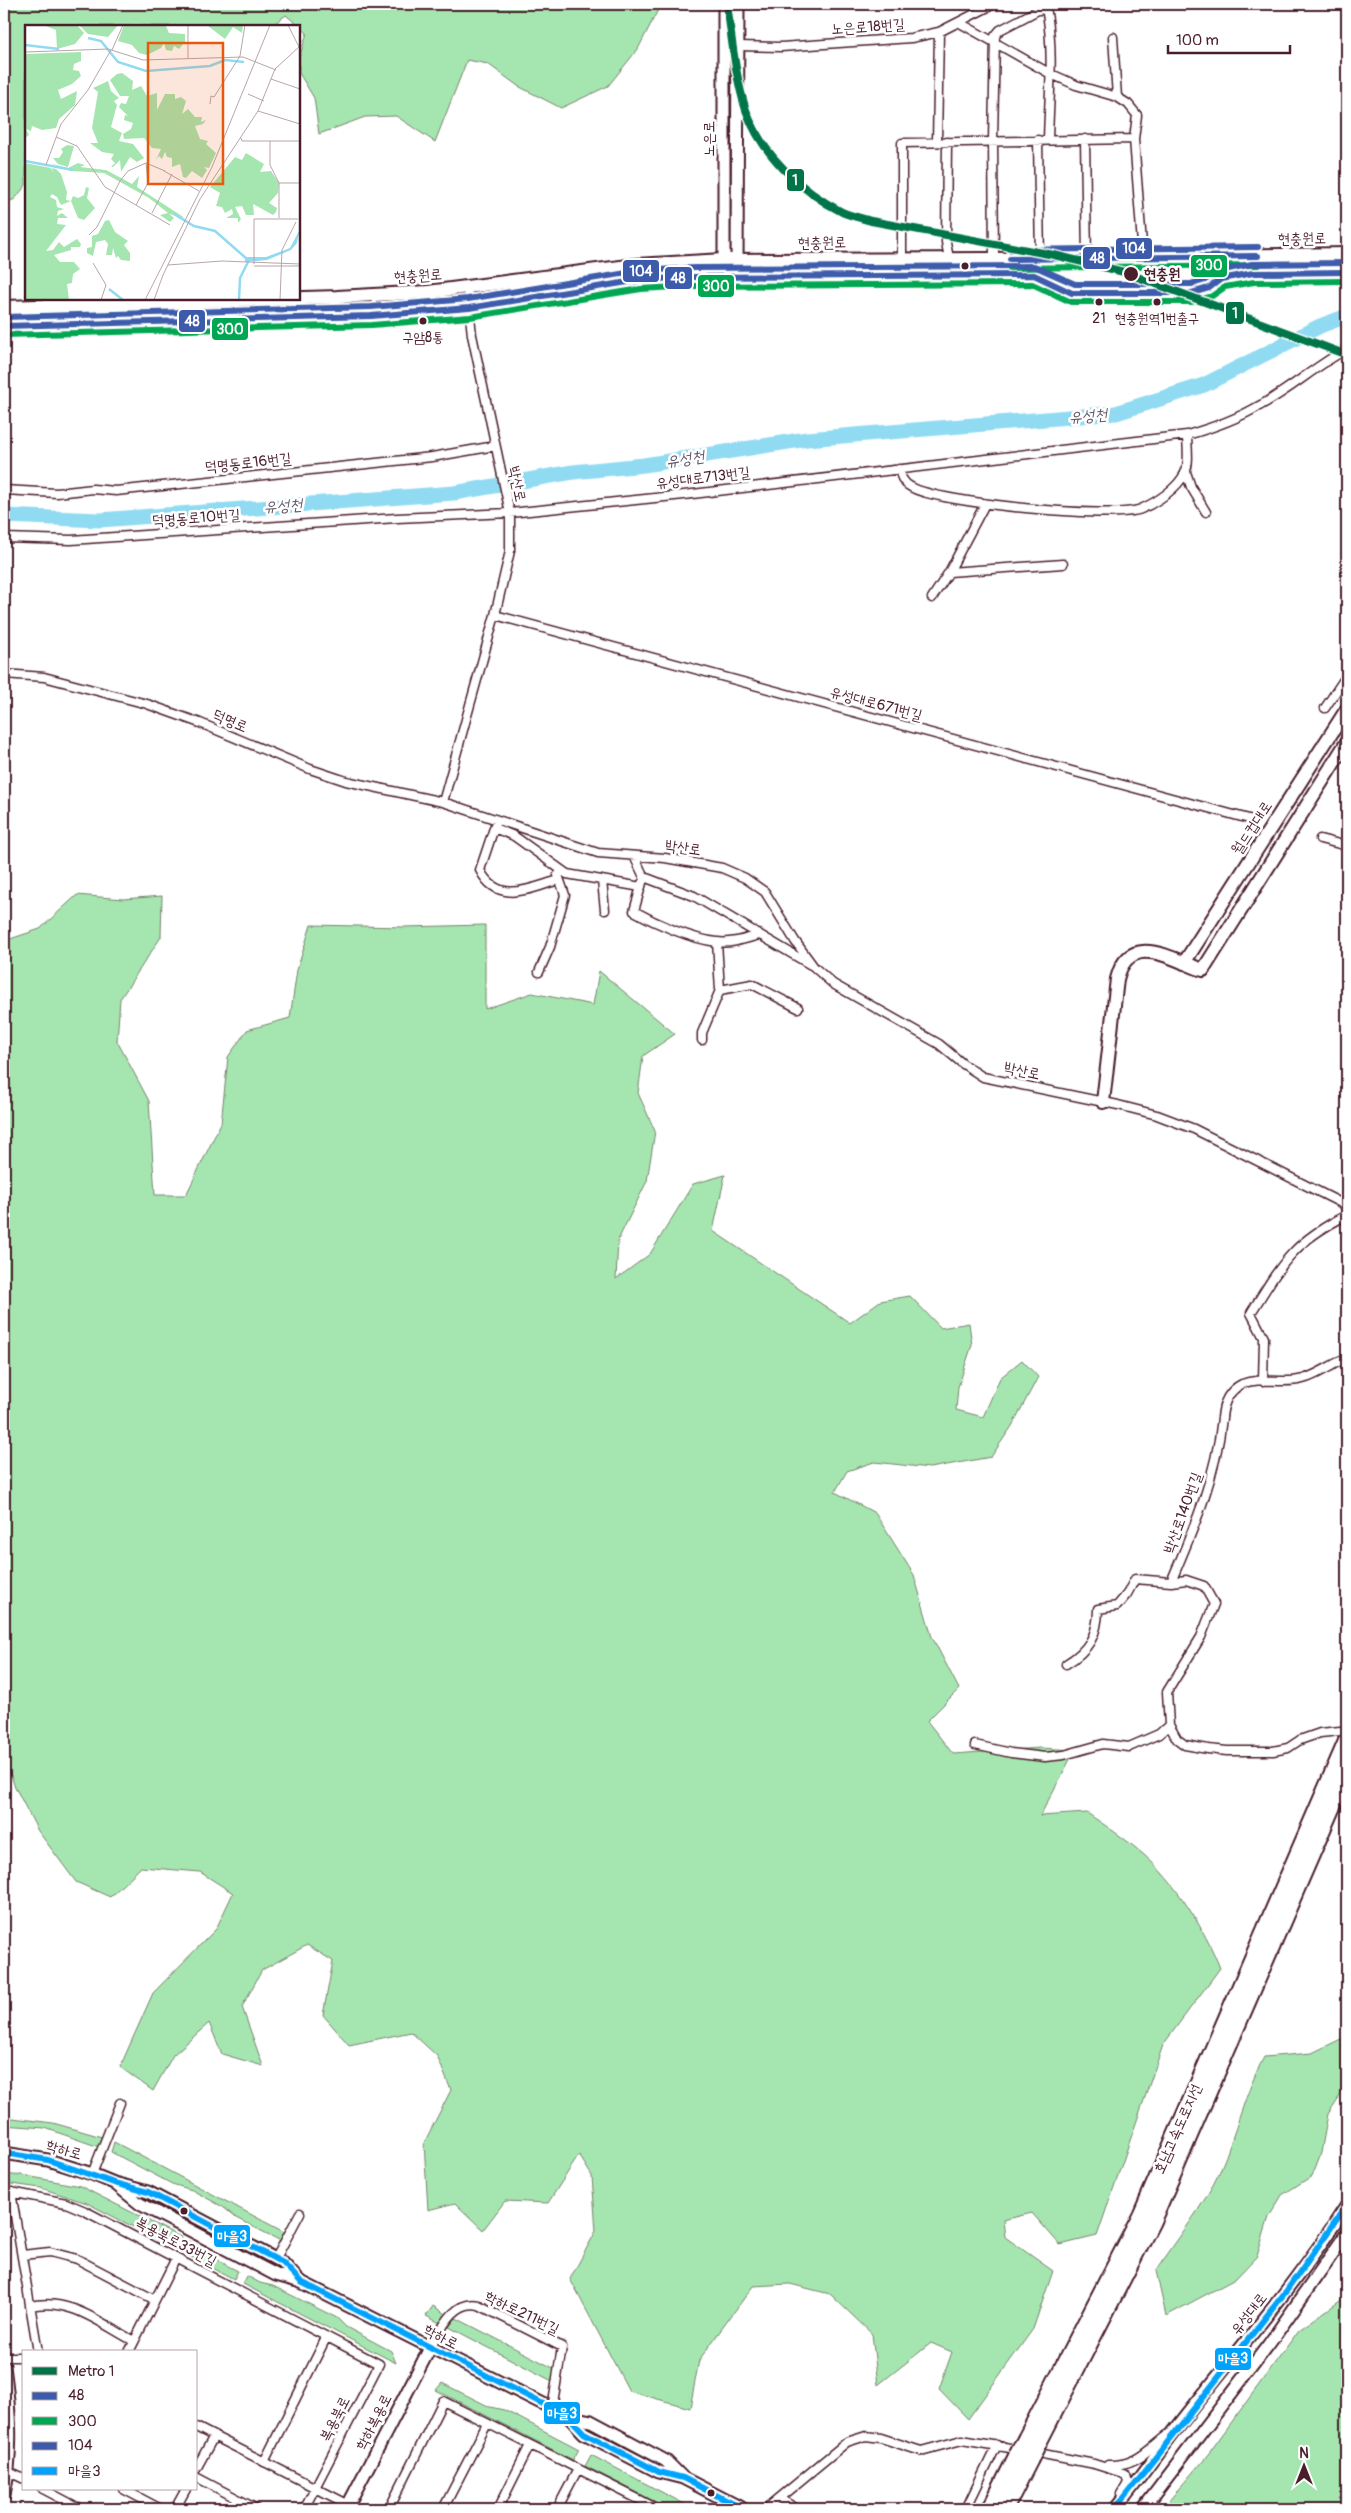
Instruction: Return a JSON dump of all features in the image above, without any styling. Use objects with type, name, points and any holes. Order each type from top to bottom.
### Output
[{"type":"highway","name":"호남고속도로지선","points":[[1033,2440],[1140,2215],[1344,1736]]},
{"type":"highway","name":"호남고속도로지선","points":[[990,2509],[1024,2457],[1152,2222],[1347,1773]]},
{"type":"highway","name":"호남고속도로지선","points":[[1004,2509],[1024,2457]]},
{"type":"main road","points":[[1272,273],[1289,265],[1328,265],[1341,261],[1337,256],[1328,254]]},
{"type":"main road","name":"현충원로","points":[[300,299],[467,288],[636,265],[724,260],[994,260],[1347,254]]},
{"type":"main road","points":[[4,326],[371,316],[468,308],[640,280],[724,275],[831,277],[1347,272]]},
{"type":"main road","name":"현충원로","points":[[4,307],[263,300]]},
{"type":"main road","name":"월드컵대로","points":[[1184,963],[1347,710]]},
{"type":"main road","points":[[1103,1102],[1120,970],[1125,960],[1142,952],[1160,952],[1203,970],[1347,742]]},
{"type":"street","name":"노은로","points":[[724,4],[724,275]]},
{"type":"street","name":"노은로","points":[[737,275],[738,4]]},
{"type":"street","name":"노은로18번길","points":[[738,46],[781,46],[911,38],[939,32],[960,23],[994,4]]},
{"type":"street","points":[[994,260],[993,141],[995,36],[1000,30],[1038,10],[1044,9],[1047,13],[1051,39],[1048,140]]},
{"type":"street","points":[[960,23],[1049,73],[1076,85],[1117,97],[1128,104],[1137,115],[1134,139],[1143,257]]},
{"type":"street","points":[[937,142],[939,32]]},
{"type":"street","points":[[1112,37],[1117,97]]},
{"type":"street","points":[[902,259],[902,143],[1134,139]]},
{"type":"street","points":[[1038,140],[1040,259]]},
{"type":"street","points":[[1085,140],[1087,258]]},
{"type":"street","points":[[947,142],[946,242],[949,259]]},
{"type":"street","name":"박산로","points":[[467,288],[468,308],[509,510],[511,534],[510,551],[495,615],[443,802],[496,824],[598,853],[695,863],[722,868],[745,878],[765,892],[795,941],[814,967],[833,984],[939,1044],[963,1064],[983,1077],[1103,1102],[1157,1116],[1194,1129],[1347,1206]]},
{"type":"street","name":"유성대로713번길","points":[[509,510],[899,469],[1187,435],[1222,424],[1260,406],[1314,368],[1347,349]]},
{"type":"street","points":[[1187,435],[1186,472],[1191,487],[1206,512]]},
{"type":"street","name":"덕명동로16번길","points":[[4,490],[57,493],[93,488],[116,491],[432,457],[495,446]]},
{"type":"street","points":[[899,469],[904,482],[912,488],[985,504],[1118,514],[1140,509],[1160,498],[1178,483],[1186,472]]},
{"type":"street","points":[[932,598],[949,572],[985,504]]},
{"type":"street","name":"덕명동로10번길","points":[[4,538],[71,540],[509,510]]},
{"type":"street","points":[[949,572],[1063,564]]},
{"type":"street","name":"유성대로671번길","points":[[495,615],[1249,819]]},
{"type":"street","name":"덕명로","points":[[4,674],[44,677],[147,704],[200,723],[346,782],[443,802]]},
{"type":"street","points":[[1325,708],[1347,675]]},
{"type":"street","points":[[559,880],[518,892],[505,893],[484,878],[480,870],[496,824],[567,874],[602,882],[641,887]]},
{"type":"street","points":[[1320,839],[1347,846]]},
{"type":"street","points":[[634,856],[644,877],[634,911],[660,924],[717,942],[738,941],[759,935]]},
{"type":"street","points":[[539,972],[550,947],[566,895],[559,880],[557,868]]},
{"type":"street","points":[[644,877],[694,896],[814,967]]},
{"type":"street","points":[[602,882],[605,910]]},
{"type":"street","points":[[702,1040],[702,1033],[720,990],[717,942]]},
{"type":"street","points":[[720,990],[752,984],[798,1008]]},
{"type":"street","points":[[1263,1380],[1264,1338],[1251,1313],[1282,1262],[1299,1244],[1321,1228],[1347,1215]]},
{"type":"street","name":"박산로140번길","points":[[1171,1582],[1206,1496],[1220,1442],[1225,1402],[1231,1392],[1243,1384],[1263,1380],[1302,1380],[1347,1358]]},
{"type":"street","points":[[1066,1664],[1082,1654],[1089,1643],[1098,1623],[1098,1609],[1117,1606],[1127,1594],[1135,1578],[1171,1582],[1186,1580],[1204,1586],[1214,1604],[1201,1638],[1167,1692],[1170,1725],[1184,1745],[1227,1752],[1281,1749],[1320,1733],[1344,1736]]},
{"type":"street","points":[[975,1745],[1011,1753],[1054,1756],[1102,1744],[1129,1747],[1159,1734],[1170,1725]]},
{"type":"street","points":[[92,2174],[120,2103]]},
{"type":"street","name":"학하로","points":[[4,2153],[48,2160],[92,2174],[114,2184],[148,2192],[283,2264],[301,2282]]},
{"type":"street","name":"학하로","points":[[114,2184],[140,2204],[276,2275],[301,2282],[569,2417],[584,2433],[659,2472],[683,2478],[743,2509]]},
{"type":"street","name":"복용북로33번길","points":[[38,2350],[11,2192],[66,2203],[85,2211],[379,2364]]},
{"type":"street","name":"유성대로","points":[[1113,2509],[1258,2328],[1327,2236],[1347,2205]]},
{"type":"street","points":[[276,2260],[300,2213]]},
{"type":"street","points":[[1143,2509],[1269,2344],[1347,2233]]},
{"type":"street","points":[[22,2255],[50,2252],[77,2259],[155,2300]]},
{"type":"street","points":[[130,2350],[176,2258]]},
{"type":"street","points":[[30,2306],[50,2303],[69,2307],[134,2342]]},
{"type":"street","name":"학하로211번길","points":[[430,2348],[457,2309],[469,2303],[487,2310],[562,2348],[552,2409]]},
{"type":"street","points":[[264,2462],[326,2338]]},
{"type":"street","name":"학하복용로","points":[[350,2508],[430,2348]]},
{"type":"street","points":[[4,2357],[22,2357]]},
{"type":"street","name":"복용북로","points":[[304,2509],[379,2364]]},
{"type":"street","points":[[4,2366],[10,2419],[9,2472],[4,2495]]},
{"type":"street","points":[[389,2509],[443,2401],[658,2509]]},
{"type":"street","points":[[443,2509],[487,2424]]},
{"type":"street","points":[[1094,2464],[1121,2465],[1133,2462],[1143,2456],[1179,2425]]},
{"type":"street","points":[[198,2428],[350,2508]]},
{"type":"street","points":[[198,2465],[214,2436]]},
{"type":"street","points":[[766,2509],[847,2442],[858,2437],[881,2438],[921,2451],[962,2440],[997,2445],[1119,2470],[1129,2478],[1113,2509]]},
{"type":"street","points":[[498,2509],[530,2445]]},
{"type":"street","points":[[966,2509],[997,2445]]},
{"type":"street","points":[[557,2509],[578,2469]]},
{"type":"street","points":[[9,2472],[22,2478]]},
{"type":"street","points":[[198,2478],[257,2509]]},
{"type":"street","points":[[45,2490],[81,2509]]},
{"type":"street","points":[[125,2490],[161,2509]]},
{"type":"street","points":[[175,2509],[185,2490]]},
{"type":"street","points":[[780,2499],[797,2509]]},
{"type":"green space","points":[[4,4],[661,4],[638,49],[608,86],[561,108],[518,86],[488,64],[467,60],[435,142],[396,116],[365,117],[319,134],[314,98],[300,75],[300,55],[307,33],[300,25],[286,15],[272,25],[25,25],[25,186],[15,199],[4,204]]},
{"type":"green space","points":[[77,895],[123,899],[162,896],[161,937],[120,999],[117,1041],[149,1101],[155,1195],[186,1195],[221,1123],[228,1057],[247,1030],[290,1018],[297,970],[311,925],[404,927],[485,925],[485,1009],[532,993],[593,1005],[599,971],[675,1034],[643,1056],[638,1093],[655,1131],[647,1181],[618,1240],[616,1279],[650,1254],[693,1184],[725,1175],[713,1231],[850,1323],[880,1301],[910,1296],[941,1328],[969,1323],[972,1345],[958,1387],[956,1410],[983,1417],[1000,1378],[1022,1360],[1038,1377],[1012,1426],[991,1457],[930,1468],[874,1462],[847,1471],[835,1492],[875,1513],[914,1575],[932,1637],[959,1689],[927,1721],[953,1754],[1040,1748],[1075,1750],[1040,1816],[1087,1813],[1136,1848],[1167,1878],[1178,1892],[1206,1937],[1220,1968],[1163,2045],[1097,2236],[1060,2245],[1032,2213],[1003,2220],[1005,2237],[1053,2271],[1033,2329],[968,2419],[939,2389],[952,2352],[931,2343],[878,2385],[872,2334],[830,2294],[790,2284],[753,2286],[699,2360],[690,2408],[629,2391],[570,2279],[596,2231],[592,2176],[579,2155],[548,2203],[505,2201],[483,2230],[455,2203],[428,2210],[424,2143],[451,2090],[437,2056],[411,2032],[349,2045],[323,2015],[333,1961],[307,1945],[262,1970],[242,2007],[263,2066],[222,2054],[209,2023],[173,2055],[153,2091],[120,2067],[153,1993],[216,1929],[233,1893],[200,1872],[141,1867],[110,1897],[76,1882],[38,1831],[15,1787],[4,1757],[4,941],[40,929]]},
{"type":"green space","points":[[1347,2036],[1347,2085],[1328,2114],[1321,2153],[1312,2176],[1282,2195],[1269,2217],[1257,2256],[1235,2279],[1166,2316],[1156,2271],[1214,2184],[1226,2157],[1251,2084],[1264,2057],[1312,2053]]},
{"type":"green space","points":[[4,2117],[53,2123],[102,2137],[99,2147],[45,2128],[4,2125]]},
{"type":"green space","points":[[114,2142],[286,2233],[281,2241],[236,2218],[223,2207],[192,2190],[172,2184],[111,2152]]},
{"type":"green space","points":[[4,2175],[21,2175],[80,2186],[210,2252],[226,2265],[238,2271],[234,2279],[87,2203],[41,2188],[4,2183]]},
{"type":"green space","points":[[247,2276],[260,2283],[273,2286],[337,2318],[346,2327],[391,2351],[396,2363],[243,2284]]},
{"type":"green space","points":[[1347,2296],[1347,2509],[1162,2509],[1209,2453],[1299,2330]]},
{"type":"green space","points":[[433,2306],[447,2315],[440,2323],[426,2316]]},
{"type":"green space","points":[[456,2318],[559,2371],[554,2382],[449,2327]]},
{"type":"green space","points":[[442,2383],[490,2407],[504,2410],[579,2449],[573,2460],[436,2390]]},
{"type":"green space","points":[[591,2455],[694,2509],[669,2509],[585,2466]]},
{"type":"waterway","name":"유성천","points":[[4,516],[100,520],[454,493],[573,472],[644,465],[807,439],[1116,413],[1204,385],[1320,326],[1347,316]]},
{"type":"metro line","name":"1","points":[[727,4],[739,84],[746,110],[753,126],[762,142],[784,170],[827,203],[845,213],[871,221],[1054,255],[1124,272],[1347,355]]},
{"type":"transit line","name":"104","points":[[1010,250],[1258,247]]},
{"type":"transit line","name":"48","points":[[1010,259],[1258,256]]},
{"type":"transit line","name":"104","points":[[4,317],[371,307],[468,299],[639,271],[695,268],[1034,266],[1075,284],[1191,284],[1205,280],[1219,271],[1252,264],[1347,263]]},
{"type":"transit line","name":"300","points":[[1010,268],[1258,265]]},
{"type":"transit line","name":"48","points":[[4,326],[371,316],[469,308],[640,280],[695,277],[1034,275],[1072,293],[1192,293],[1209,288],[1221,279],[1253,273],[1347,272]]},
{"type":"transit line","name":"300","points":[[4,335],[372,325],[470,317],[641,289],[695,286],[1032,284],[1071,302],[1192,302],[1212,296],[1225,287],[1254,282],[1347,281]]},
{"type":"transit line","name":"마을3","points":[[4,2153],[48,2160],[114,2183],[148,2192],[283,2263],[301,2282],[569,2417],[584,2433],[659,2472],[683,2478],[743,2509]]},
{"type":"transit line","name":"마을3","points":[[1115,2509],[1287,2290],[1347,2205]]},
{"type":"place","name":"현충원","points":[[1131,274]]},
{"type":"place","name":"21","points":[[1099,302]]},
{"type":"place","name":"현충원역1번출구","points":[[1157,302]]},
{"type":"place","name":"구암8통","points":[[423,321]]}]
